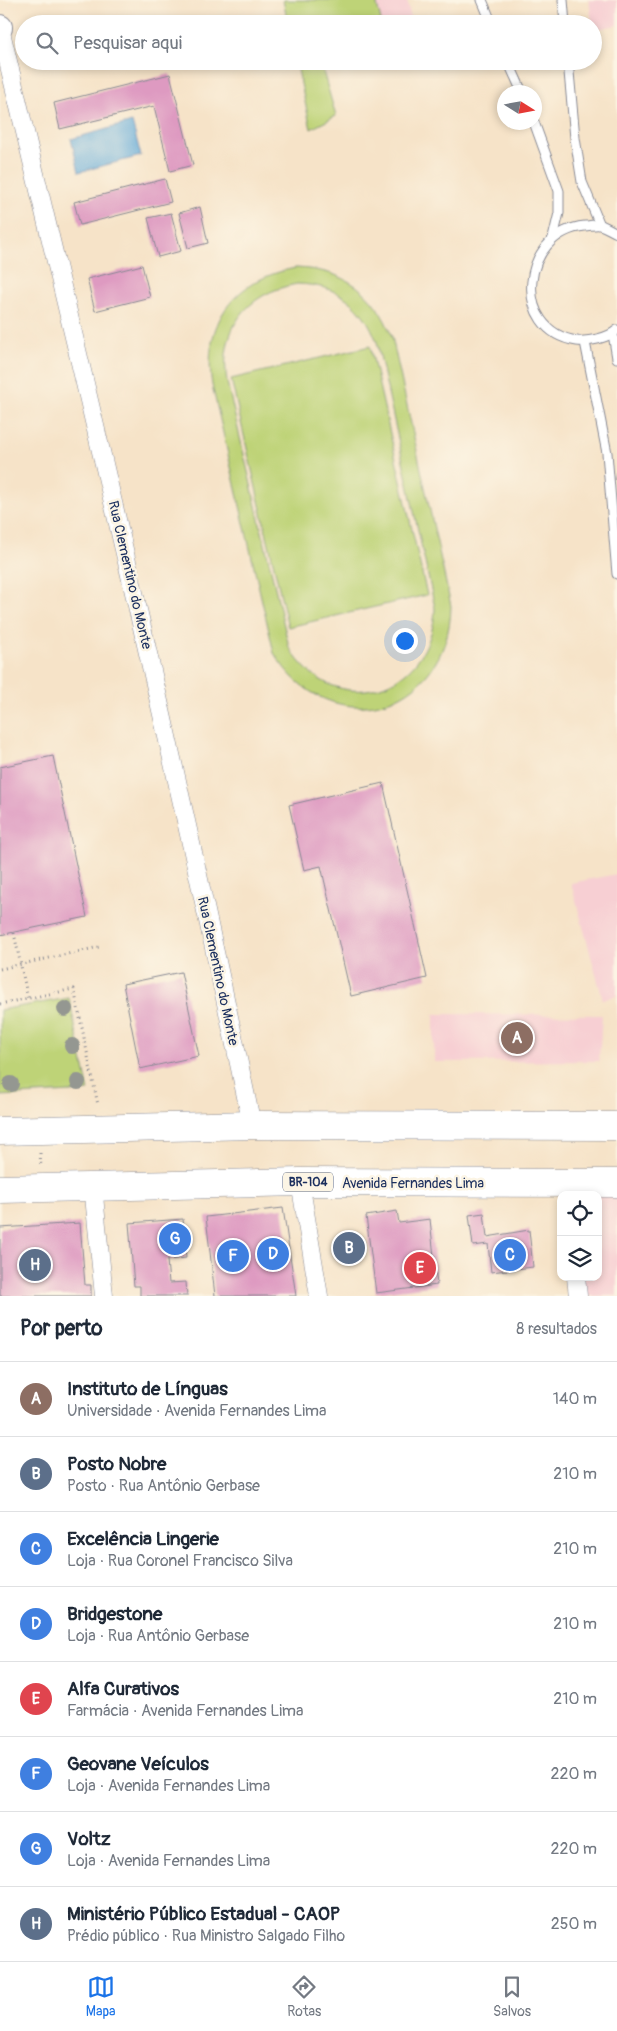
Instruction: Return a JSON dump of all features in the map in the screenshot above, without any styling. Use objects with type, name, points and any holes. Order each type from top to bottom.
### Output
[{"type":"highway","points":[[0,1131],[252,1126],[617,1126]]},
{"type":"highway","name":"Avenida Fernandes Lima","points":[[0,1189],[300,1182],[563,1189],[617,1183]]},
{"type":"street","name":"Rua Clementino do Monte","points":[[0,28],[106,469],[179,789],[252,1126]]},
{"type":"street","points":[[300,1182],[319,1296]]},
{"type":"street","points":[[94,1186],[104,1296]]},
{"type":"street","points":[[576,1281],[578,1296]]},
{"type":"lane","points":[[482,0],[488,15]]},
{"type":"lane","points":[[563,0],[564,15]]},
{"type":"lane","points":[[512,70],[519,85]]},
{"type":"lane","points":[[569,70],[575,138],[582,182],[600,225]]},
{"type":"lane","points":[[537,130],[559,192],[559,213],[553,238]]},
{"type":"lane","points":[[617,233],[600,225],[575,227],[553,238],[537,258],[531,282],[534,307],[547,328],[568,339],[585,342],[615,332],[617,358]]},
{"type":"lane","points":[[585,342],[607,453],[617,574]]},
{"type":"path","points":[[14,932],[28,999]]},
{"type":"path","points":[[0,969],[99,947]]},
{"type":"path","points":[[0,1004],[74,990],[98,1105]]},
{"type":"path","points":[[38,1130],[42,1188]]},
{"type":"shaded area","points":[[376,0],[407,0],[410,15],[379,15]]},
{"type":"shaded area","points":[[589,0],[617,0],[617,25],[602,28],[602,15],[591,15]]},
{"type":"shaded area","points":[[617,874],[617,995],[603,1000],[571,883]]},
{"type":"shaded area","points":[[434,1014],[602,1015],[599,1061],[434,1062]]},
{"type":"shaded area","points":[[617,1191],[617,1296],[579,1296],[577,1281],[602,1281],[602,1194]]},
{"type":"green space","points":[[283,0],[376,0],[380,15],[286,15]]},
{"type":"green space","points":[[298,70],[323,70],[336,116],[311,129]]},
{"type":"green space","points":[[296,268],[329,273],[343,279],[367,295],[377,307],[392,337],[451,606],[445,642],[430,671],[408,691],[382,703],[353,706],[324,699],[297,681],[274,653],[212,385],[210,362],[212,342],[218,323],[227,307],[240,293],[255,282]],"holes":[[[297,284],[325,288],[347,299],[364,317],[377,342],[435,608],[430,637],[417,661],[399,678],[377,688],[354,690],[330,685],[308,670],[289,647],[227,382],[227,346],[239,317],[250,305],[263,296]]]},
{"type":"green space","points":[[370,346],[427,595],[288,627],[231,379]]},
{"type":"green space","points":[[69,998],[89,1091],[0,1096],[0,1010]]},
{"type":"water","points":[[132,122],[141,156],[79,172],[71,139]]},
{"type":"building","points":[[170,74],[193,165],[170,171],[154,106],[60,129],[54,103]]},
{"type":"building","points":[[165,179],[171,202],[80,225],[74,202]]},
{"type":"building","points":[[200,207],[208,243],[188,248],[179,213]]},
{"type":"building","points":[[171,213],[181,251],[158,257],[148,218]]},
{"type":"building","points":[[142,265],[150,297],[95,311],[87,279]]},
{"type":"building","points":[[53,756],[87,917],[0,935],[0,767]]},
{"type":"building","points":[[383,783],[427,978],[351,996],[321,866],[304,870],[289,805]]},
{"type":"building","points":[[181,972],[199,1056],[140,1069],[123,984]]},
{"type":"building","points":[[283,1208],[296,1296],[215,1296],[206,1217]]},
{"type":"building","points":[[397,1211],[399,1223],[430,1219],[437,1285],[376,1293],[366,1216]]},
{"type":"building","points":[[484,1213],[487,1237],[529,1230],[533,1267],[491,1272],[488,1244],[473,1246],[469,1215]]},
{"type":"building","points":[[183,1219],[186,1258],[167,1260],[169,1283],[186,1282],[187,1296],[140,1296],[140,1286],[134,1286],[129,1223]]},
{"type":"building","points":[[80,1223],[85,1285],[91,1285],[91,1296],[0,1296],[0,1228]]},
{"type":"place","name":"Instituto de Línguas","points":[[517,1038]]},
{"type":"place","name":"Voltz","points":[[175,1239]]},
{"type":"place","name":"Posto Nobre","points":[[349,1248]]},
{"type":"place","name":"Bridgestone","points":[[273,1254]]},
{"type":"place","name":"Excelência Lingerie","points":[[510,1255]]},
{"type":"place","name":"Geovane Veículos","points":[[233,1256]]},
{"type":"place","name":"Ministério Público Estadual - CAOP","points":[[35,1265]]},
{"type":"place","name":"Alfa Curativos","points":[[420,1268]]}]
